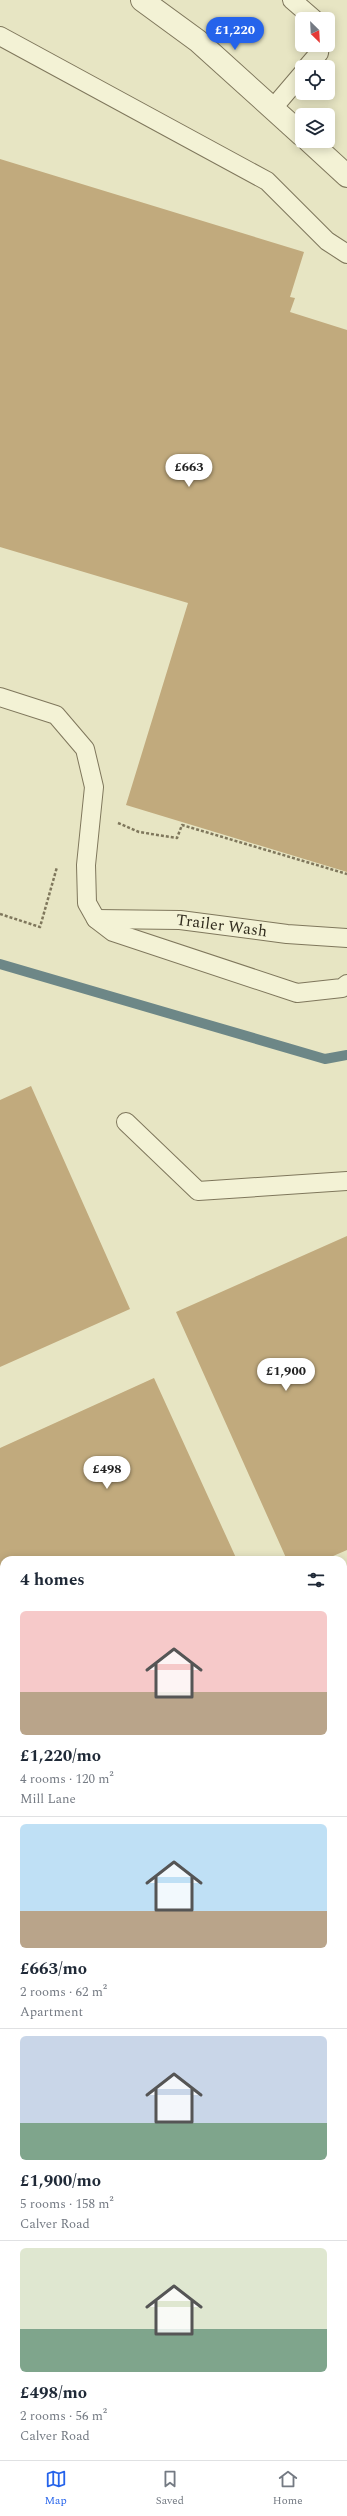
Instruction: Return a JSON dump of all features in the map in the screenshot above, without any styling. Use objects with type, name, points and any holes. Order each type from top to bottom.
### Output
[{"type":"street","points":[[142,0],[198,41],[295,128]]},
{"type":"street","points":[[316,148],[347,176]]},
{"type":"lane","points":[[292,0],[306,12]]},
{"type":"lane","points":[[0,36],[268,181],[327,241],[347,254]]},
{"type":"lane","points":[[313,60],[319,52]]},
{"type":"lane","points":[[273,108],[295,82]]},
{"type":"lane","points":[[0,697],[56,715],[85,749],[94,787],[86,865],[86,903],[96,919],[113,932],[297,993],[342,988],[347,984]]},
{"type":"lane","name":"Trailer Wash","points":[[96,919],[180,920],[286,934],[347,938]]},
{"type":"lane","points":[[126,1122],[198,1191],[347,1181]]},
{"type":"path","points":[[114,821],[139,832],[177,838],[182,825],[347,874]]},
{"type":"path","points":[[0,914],[40,926],[60,860]]},
{"type":"building","points":[[0,159],[304,252],[290,297],[295,298],[290,312],[347,330],[347,872],[126,805],[188,603],[0,547]]},
{"type":"building","points":[[31,1086],[130,1309],[0,1367],[0,1100]]},
{"type":"building","points":[[347,1236],[347,1550],[333,1556],[285,1556],[176,1312]]},
{"type":"building","points":[[154,1378],[235,1556],[0,1556],[0,1448]]},
{"type":"waterway","points":[[0,964],[325,1059],[347,1055]]}]
